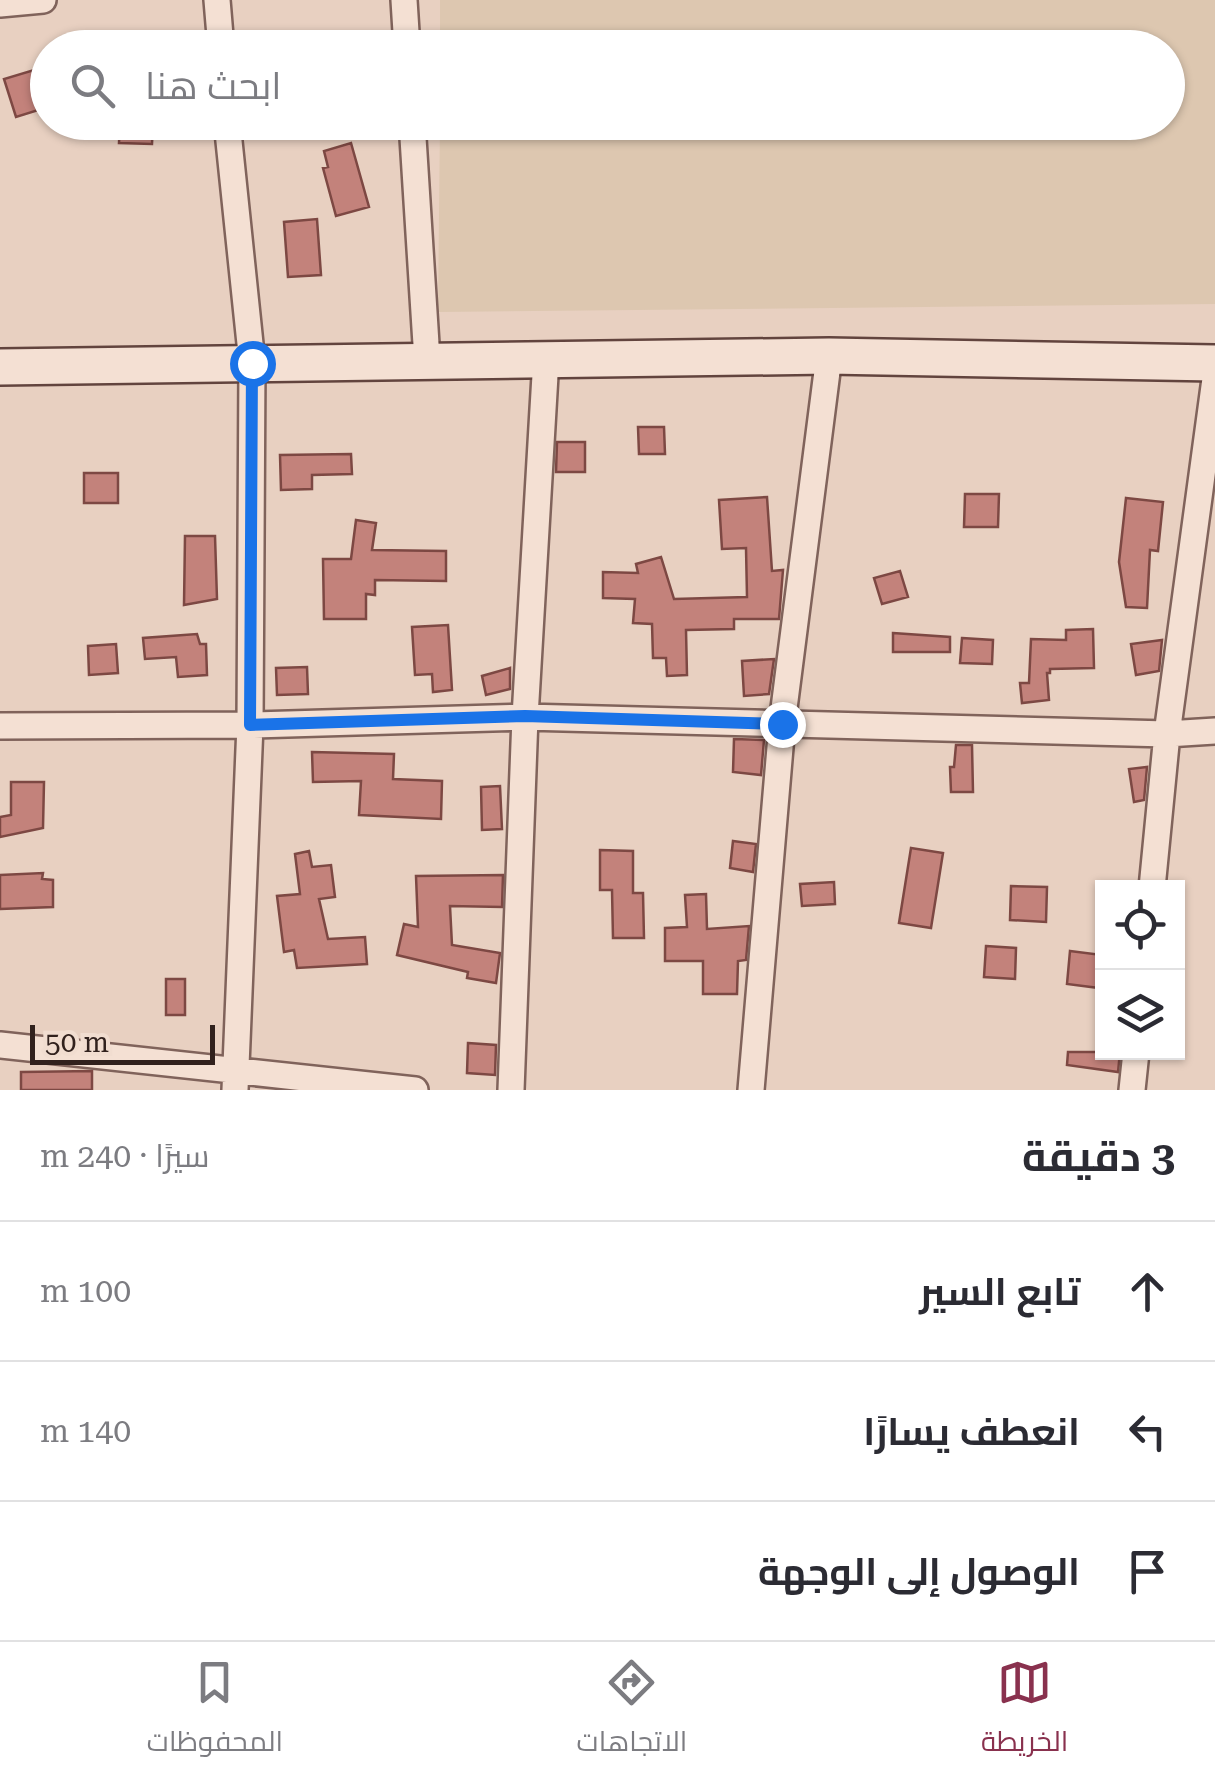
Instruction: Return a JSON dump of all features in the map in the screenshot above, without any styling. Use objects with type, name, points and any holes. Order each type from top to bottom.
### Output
[{"type":"main road","points":[[0,367],[829,356],[1215,363]]},
{"type":"street","points":[[0,4],[43,0]]},
{"type":"street","points":[[217,0],[220,30]]},
{"type":"street","points":[[404,0],[406,30]]},
{"type":"street","points":[[230,140],[252,363],[250,725],[235,1079]]},
{"type":"street","points":[[413,140],[428,360]]},
{"type":"street","points":[[751,1090],[782,724],[829,356]]},
{"type":"street","points":[[510,1090],[525,716],[546,358]]},
{"type":"street","points":[[1153,880],[1167,734],[1215,379]]},
{"type":"street","points":[[0,726],[250,725],[525,716],[1167,734],[1215,730]]},
{"type":"street","points":[[0,1045],[235,1079],[415,1090]]},
{"type":"street","points":[[1132,1090],[1135,1060]]},
{"type":"shaded area","points":[[440,0],[1215,0],[1215,304],[438,312],[440,140],[1185,140],[1185,30],[440,30]]},
{"type":"building","points":[[30,71],[30,113],[16,117],[4,79]]},
{"type":"building","points":[[119,140],[152,140],[152,144]]},
{"type":"building","points":[[351,143],[369,207],[336,216],[323,168],[328,167],[324,151]]},
{"type":"building","points":[[317,219],[321,275],[288,277],[284,222]]},
{"type":"building","points":[[638,427],[664,427],[665,454],[639,454]]},
{"type":"building","points":[[557,442],[585,442],[585,472],[556,472]]},
{"type":"building","points":[[351,454],[352,474],[312,475],[312,489],[281,490],[280,455]]},
{"type":"building","points":[[84,473],[118,473],[118,503],[84,503]]},
{"type":"building","points":[[965,494],[999,494],[998,527],[964,527]]},
{"type":"building","points":[[767,497],[772,571],[783,570],[779,619],[734,619],[734,629],[686,630],[687,675],[667,676],[666,658],[653,658],[652,624],[633,623],[635,599],[603,598],[603,572],[638,573],[636,564],[661,557],[674,599],[747,597],[746,548],[722,549],[719,500]]},
{"type":"building","points":[[1126,498],[1163,502],[1158,551],[1150,550],[1147,608],[1126,607],[1119,562]]},
{"type":"building","points":[[356,520],[376,523],[372,550],[446,551],[446,581],[375,580],[375,595],[366,594],[366,619],[324,619],[323,559],[351,559]]},
{"type":"building","points":[[185,536],[215,536],[217,599],[184,605]]},
{"type":"building","points":[[900,571],[908,597],[882,604],[874,578]]},
{"type":"building","points":[[448,625],[452,690],[433,692],[432,674],[415,675],[412,627]]},
{"type":"building","points":[[1093,629],[1094,668],[1050,669],[1049,700],[1022,703],[1020,683],[1029,683],[1031,639],[1066,640],[1066,630]]},
{"type":"building","points":[[893,633],[950,637],[950,652],[893,652]]},
{"type":"building","points":[[197,634],[200,644],[206,644],[207,675],[178,677],[176,657],[145,659],[143,638]]},
{"type":"building","points":[[962,638],[993,640],[992,664],[960,663]]},
{"type":"building","points":[[1162,640],[1159,671],[1136,675],[1131,644]]},
{"type":"building","points":[[116,644],[118,673],[89,675],[88,646]]},
{"type":"building","points":[[774,659],[769,694],[744,696],[742,661]]},
{"type":"building","points":[[307,667],[308,694],[277,695],[276,668]]},
{"type":"building","points":[[510,668],[510,689],[486,695],[482,676]]},
{"type":"building","points":[[734,739],[764,740],[761,775],[733,772]]},
{"type":"building","points":[[956,745],[972,745],[973,792],[951,792],[950,767],[954,767]]},
{"type":"building","points":[[312,752],[394,754],[393,779],[442,781],[441,819],[359,815],[361,781],[313,782]]},
{"type":"building","points":[[1147,767],[1144,800],[1134,802],[1129,769]]},
{"type":"building","points":[[11,782],[44,782],[43,828],[0,837],[0,817],[11,815]]},
{"type":"building","points":[[500,786],[502,829],[482,830],[481,787]]},
{"type":"building","points":[[733,841],[756,844],[753,872],[730,868]]},
{"type":"building","points":[[911,848],[943,853],[931,928],[899,923]]},
{"type":"building","points":[[600,850],[633,851],[633,893],[643,893],[644,938],[613,938],[612,890],[600,890]]},
{"type":"building","points":[[309,851],[312,867],[331,865],[335,897],[319,899],[328,939],[365,937],[367,964],[297,968],[294,950],[284,952],[277,896],[300,894],[295,854]]},
{"type":"building","points":[[43,873],[42,879],[53,880],[53,907],[0,909],[0,875]]},
{"type":"building","points":[[503,875],[502,907],[450,906],[452,945],[500,953],[496,983],[467,978],[468,972],[397,955],[404,924],[418,927],[416,876]]},
{"type":"building","points":[[834,882],[835,904],[802,906],[800,884]]},
{"type":"building","points":[[1011,886],[1047,887],[1046,922],[1010,920]]},
{"type":"building","points":[[706,894],[707,929],[749,926],[746,960],[738,961],[737,994],[703,994],[703,961],[665,961],[665,928],[687,927],[685,895]]},
{"type":"building","points":[[986,946],[1016,948],[1015,979],[984,977]]},
{"type":"building","points":[[1070,951],[1095,954],[1095,988],[1067,984]]},
{"type":"building","points":[[166,979],[185,979],[185,1015],[166,1015]]},
{"type":"building","points":[[468,1043],[496,1045],[495,1075],[467,1073]]},
{"type":"building","points":[[1068,1052],[1095,1052],[1095,1060],[1119,1060],[1118,1072],[1067,1065]]},
{"type":"building","points":[[92,1071],[92,1090],[21,1090],[21,1072]]},
{"type":"route","points":[[252,363],[250,725],[525,716],[782,724]]}]
